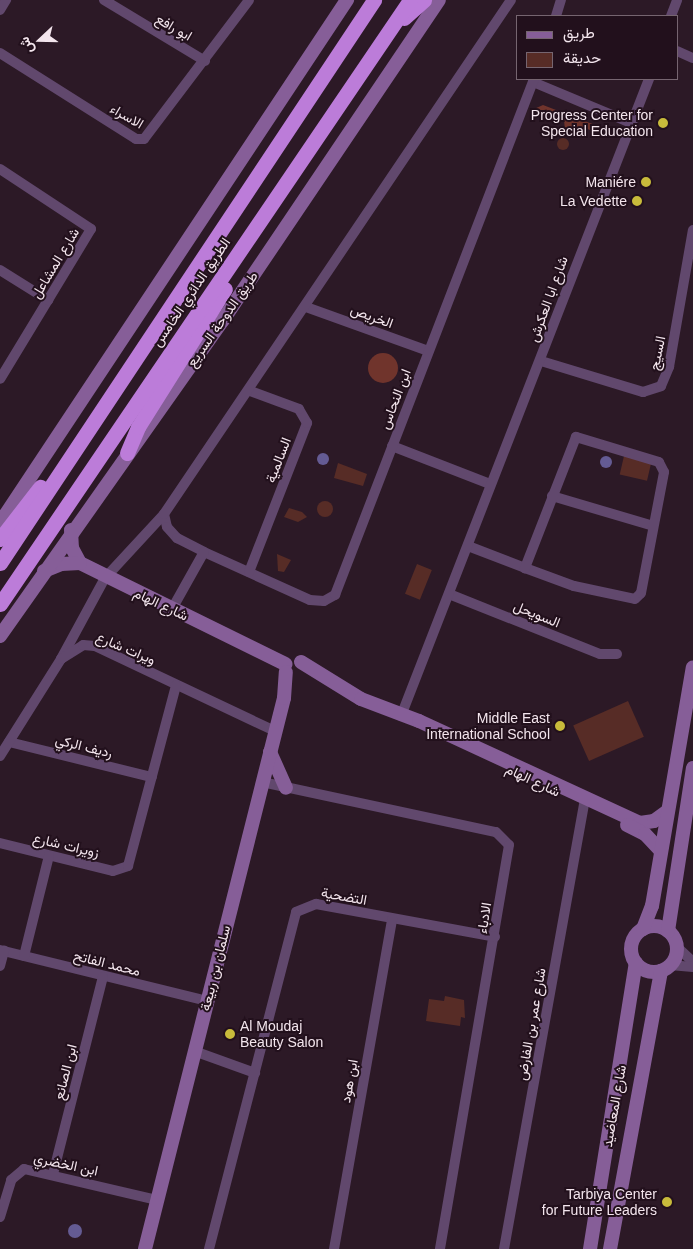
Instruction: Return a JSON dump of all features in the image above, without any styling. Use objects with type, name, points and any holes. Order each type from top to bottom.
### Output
[{"type":"highway","name":"الطريق الدائري الخامس","points":[[0,563],[374,0]]},
{"type":"highway","name":"الطريق الدائري الخامس","points":[[0,604],[410,0]]},
{"type":"highway","points":[[394,23],[424,0]]},
{"type":"highway","points":[[127,453],[138,427],[224,290],[228,267]]},
{"type":"highway","points":[[0,539],[100,414]]},
{"type":"street","points":[[0,10],[6,0]]},
{"type":"street","name":"ابو رافع","points":[[104,0],[205,61]]},
{"type":"street","name":"الاسراء","points":[[0,52],[140,140],[151,135],[249,0]]},
{"type":"street","points":[[0,523],[347,0]]},
{"type":"street","name":"طريق الدوحة السريع","points":[[0,636],[71,530],[127,453],[439,0]]},
{"type":"street","points":[[61,659],[105,578],[164,514],[250,391],[511,0]]},
{"type":"street","points":[[556,15],[561,0]]},
{"type":"street","points":[[671,15],[677,0]]},
{"type":"street","points":[[678,52],[693,58]]},
{"type":"street","points":[[533,80],[631,123]]},
{"type":"street","name":"ابن النحاس","points":[[164,514],[167,527],[177,538],[204,552],[310,600],[324,601],[335,595],[533,80]]},
{"type":"street","name":"شارع ابا العكرش","points":[[401,716],[468,546],[490,484],[541,361],[649,80]]},
{"type":"street","name":"شارع المشاعل","points":[[0,169],[90,226],[90,236],[0,379]]},
{"type":"street","name":"السيج","points":[[541,361],[643,392],[661,386],[670,367],[693,230]]},
{"type":"street","points":[[1,274],[48,300]]},
{"type":"street","name":"الخريص","points":[[306,307],[428,351]]},
{"type":"street","name":"السالمية","points":[[249,572],[307,423],[299,409],[250,391]]},
{"type":"street","points":[[468,546],[524,568],[574,586],[635,599],[641,593],[664,472],[659,462],[580,435],[570,443],[524,568]]},
{"type":"street","points":[[392,446],[490,484]]},
{"type":"street","points":[[552,496],[653,526]]},
{"type":"street","points":[[44,571],[80,563],[72,548],[71,530]]},
{"type":"street","points":[[172,609],[204,552]]},
{"type":"street","name":"شارع الهام","points":[[80,563],[105,578],[271,655],[294,670],[640,824],[654,821],[668,811]]},
{"type":"street","name":"السويحل","points":[[449,594],[600,654],[616,654]]},
{"type":"street","name":"ويرات شارع","points":[[0,756],[61,659],[83,645],[95,646],[275,732]]},
{"type":"street","points":[[693,667],[661,851],[643,929],[631,949],[636,963],[647,971],[693,967]]},
{"type":"street","name":"سلمان بن ربيعة","points":[[145,1249],[262,782],[294,670]]},
{"type":"street","points":[[152,777],[176,685]]},
{"type":"street","name":"شارع الهام","points":[[401,716],[645,834],[661,851]]},
{"type":"street","name":"رديف الركي","points":[[9,742],[152,777]]},
{"type":"street","points":[[270,751],[286,788]]},
{"type":"street","points":[[693,768],[668,931],[677,947],[693,962]]},
{"type":"street","name":"زويرات شارع","points":[[0,843],[113,871],[125,868],[131,860],[152,777]]},
{"type":"street","name":"الادباء","points":[[262,782],[503,836],[509,849],[440,1249]]},
{"type":"street","name":"شارع عمر بن الفارض","points":[[504,1249],[584,804]]},
{"type":"street","points":[[24,956],[49,856]]},
{"type":"street","name":"التضحية","points":[[209,1249],[296,912],[316,904],[495,937]]},
{"type":"street","name":"ابن هود","points":[[334,1249],[392,919]]},
{"type":"street","points":[[643,929],[668,931]]},
{"type":"street","points":[[666,968],[677,947]]},
{"type":"street","points":[[0,966],[2,951]]},
{"type":"street","name":"محمد الفاتح","points":[[2,951],[207,1001]]},
{"type":"street","name":"شارع المعاضيد","points":[[590,1249],[636,963]]},
{"type":"street","name":"شارع المعاضيد","points":[[610,1249],[666,968]]},
{"type":"street","name":"ابن الصانع","points":[[53,1174],[103,976]]},
{"type":"street","points":[[194,1051],[255,1073]]},
{"type":"street","name":"ابن الخضري","points":[[0,1217],[16,1173],[24,1169],[53,1174],[157,1200]]},
{"type":"green space","points":[[561,138],[565,138],[569,144],[565,150],[561,150],[557,146],[557,142]]},
{"type":"green space","points":[[624,456],[651,462],[647,481],[620,475]]},
{"type":"green space","points":[[338,463],[367,474],[363,486],[334,478]]},
{"type":"green space","points":[[322,501],[328,501],[333,506],[331,515],[322,517],[317,512],[317,506]]},
{"type":"green space","points":[[289,508],[302,512],[307,517],[298,522],[284,517]]},
{"type":"green space","points":[[277,554],[291,560],[284,572],[278,571]]},
{"type":"green space","points":[[417,564],[432,570],[420,600],[405,594]]},
{"type":"green space","points":[[628,701],[644,737],[589,761],[573,725]]},
{"type":"green space","points":[[445,996],[464,1000],[465,1018],[461,1017],[460,1026],[426,1021],[429,999],[444,1001]]},
{"type":"shaded area","points":[[543,105],[603,128],[599,134],[583,127],[579,137],[565,130],[564,120],[555,113],[531,118],[534,109]]},
{"type":"shaded area","points":[[383,353],[394,357],[398,368],[394,379],[383,383],[372,379],[368,368],[372,357]]},
{"type":"shaded area","points":[[325,453],[328,454],[328,464],[321,465],[318,464],[317,457],[318,454]]},
{"type":"shaded area","points":[[604,456],[608,456],[612,462],[608,468],[604,468],[600,464],[600,460]]},
{"type":"shaded area","points":[[75,1224],[80,1226],[82,1231],[80,1236],[75,1238],[70,1236],[68,1231],[70,1226]]},
{"type":"place","name":"Progress Center for Special Education","points":[[663,123]]},
{"type":"place","name":"Maniére","points":[[646,182]]},
{"type":"place","name":"La Vedette","points":[[637,201]]},
{"type":"place","name":"Middle East International School","points":[[560,726]]},
{"type":"place","name":"Al Moudaj Beauty Salon","points":[[230,1034]]},
{"type":"place","name":"Tarbiya Center for Future Leaders","points":[[667,1202]]}]
